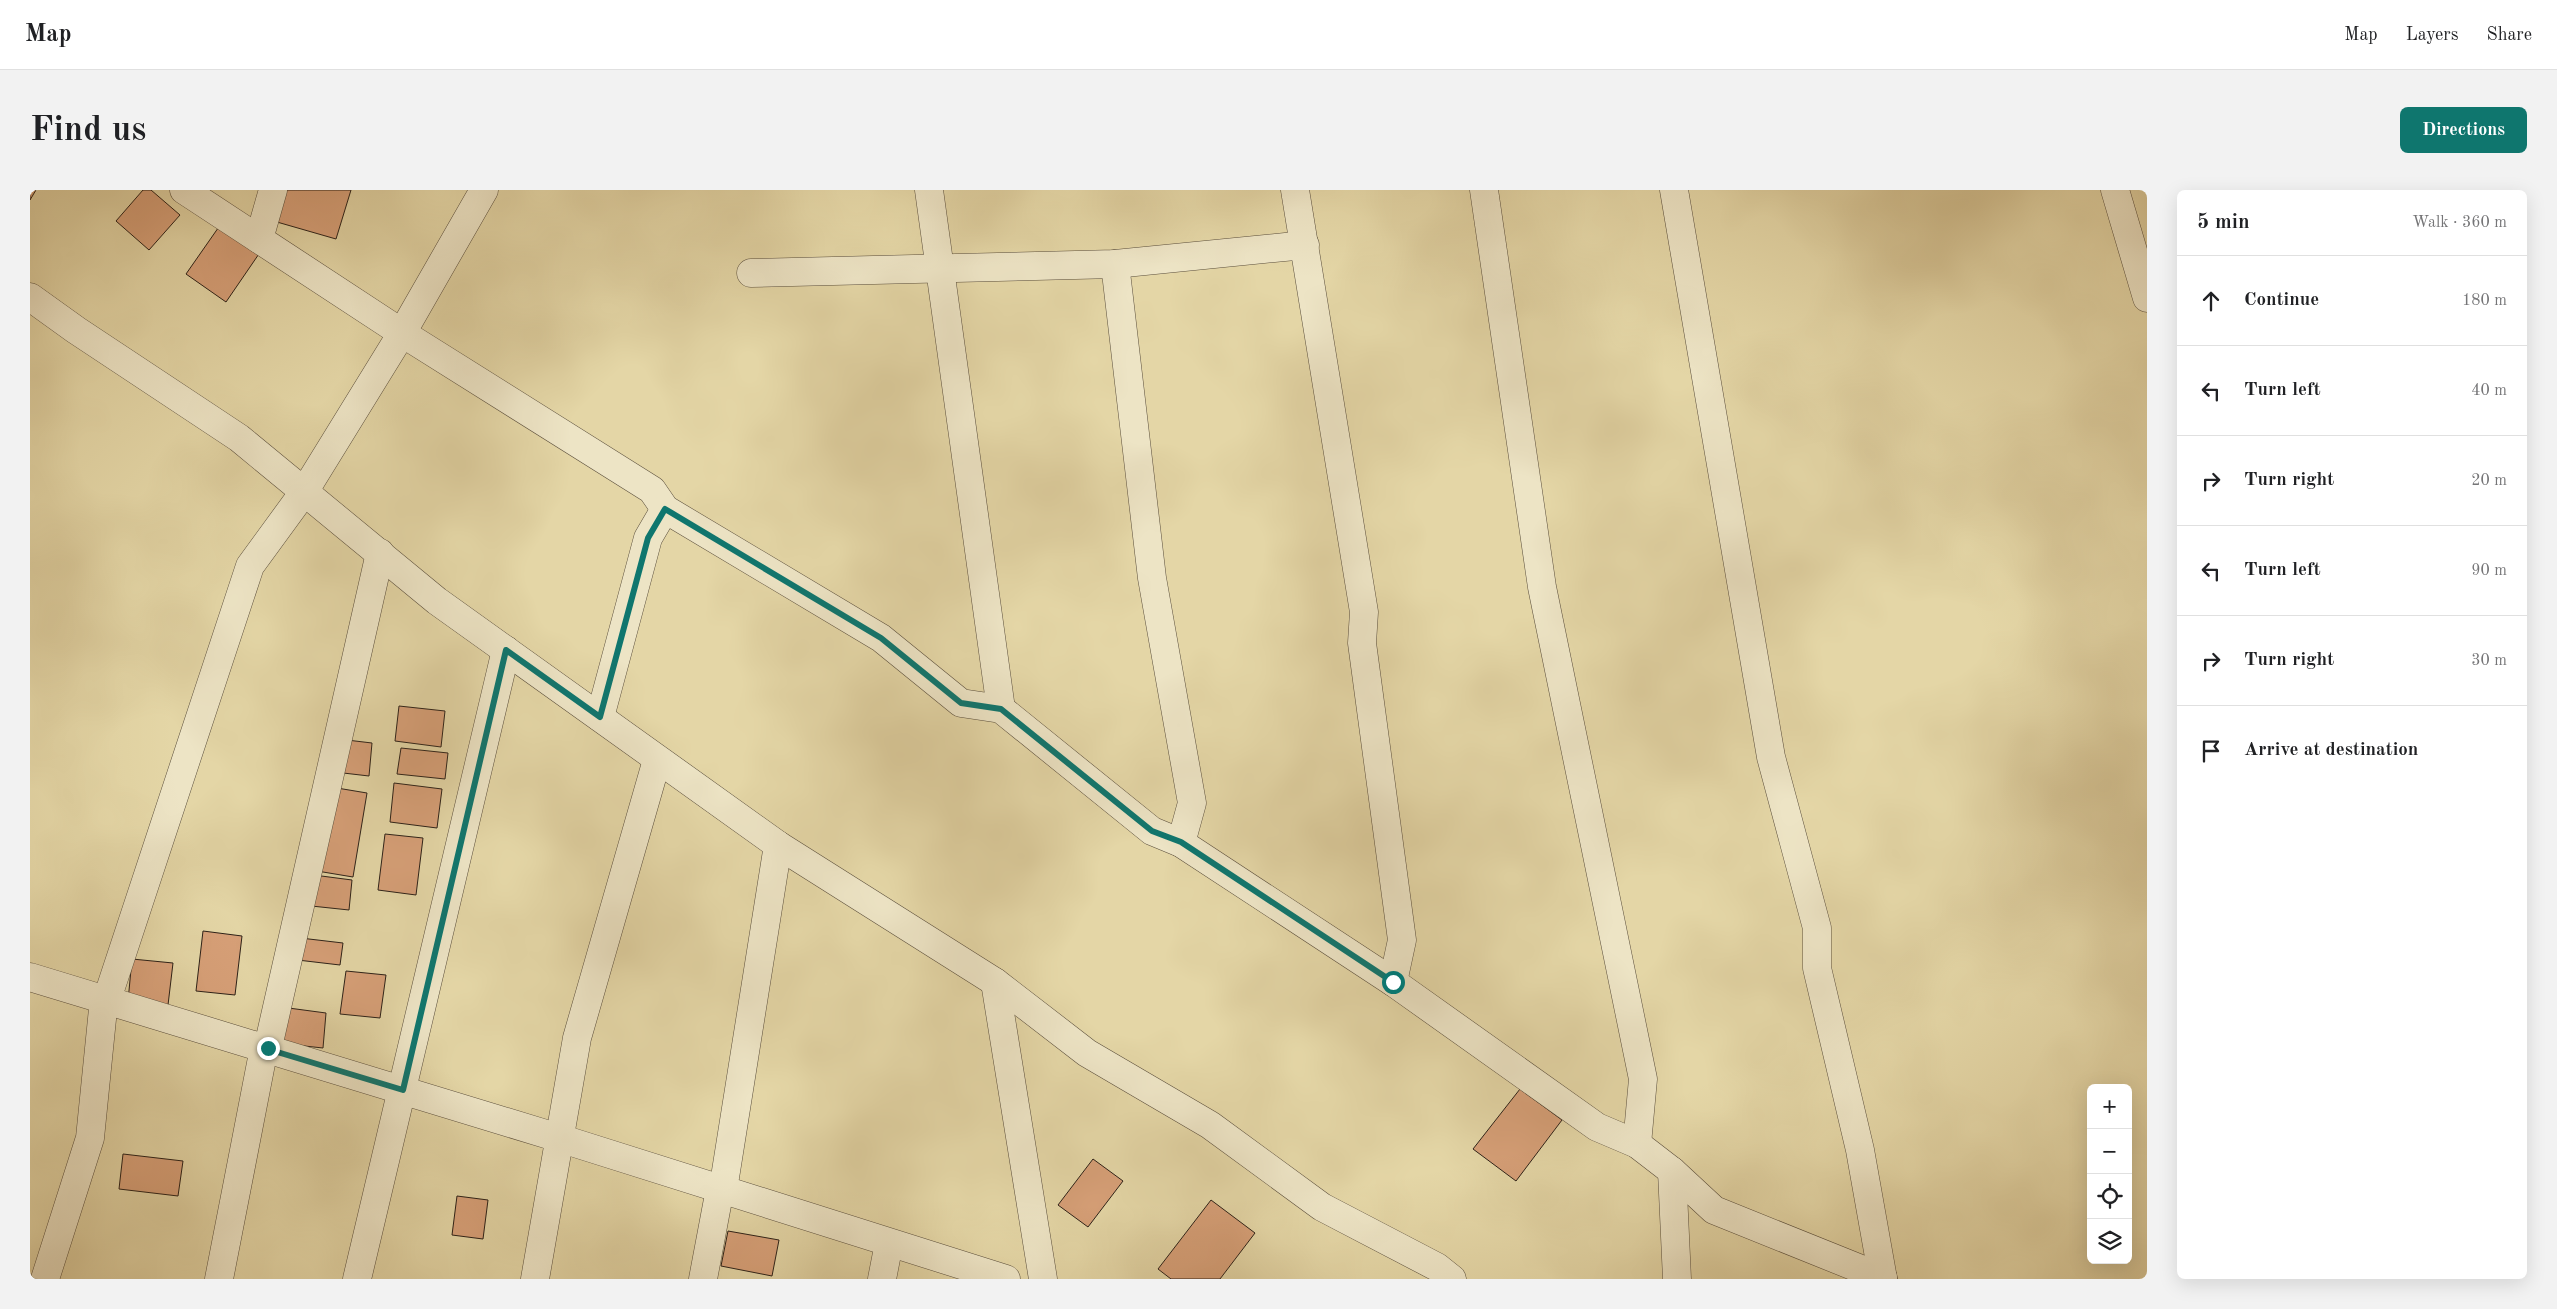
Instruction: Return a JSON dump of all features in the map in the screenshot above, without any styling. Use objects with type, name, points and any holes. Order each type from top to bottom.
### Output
[{"type":"street","points":[[184,190],[402,333],[652,490],[665,509],[881,638],[961,703],[1001,709],[1152,831],[1181,842],[1393,982],[1597,1127],[1637,1144],[1672,1171],[1714,1210],[1883,1279]]},
{"type":"street","points":[[259,239],[273,190]]},
{"type":"street","points":[[45,1279],[90,1138],[104,999],[107,999],[250,566],[304,492],[402,333],[484,190]]},
{"type":"street","points":[[929,190],[1001,709]]},
{"type":"street","points":[[1295,190],[1364,612],[1362,643],[1402,940],[1393,982]]},
{"type":"street","points":[[1484,190],[1542,587],[1643,1079],[1637,1144]]},
{"type":"street","points":[[1674,190],[1771,757],[1817,928],[1817,968],[1860,1150],[1883,1279]]},
{"type":"street","points":[[2115,190],[2147,298]]},
{"type":"street","points":[[751,273],[1115,264],[1305,245]]},
{"type":"street","points":[[1115,264],[1152,578],[1192,802],[1181,842]]},
{"type":"street","points":[[30,297],[76,330],[239,438],[437,601],[778,845],[995,982],[1087,1053],[1210,1125],[1322,1207],[1436,1267],[1452,1279]]},
{"type":"street","points":[[600,717],[648,538],[665,509]]},
{"type":"street","points":[[264,1048],[268,1048],[380,553]]},
{"type":"street","points":[[357,1279],[506,650]]},
{"type":"street","points":[[535,1279],[577,1038],[657,760]]},
{"type":"street","points":[[720,1189],[723,1190],[778,845]]},
{"type":"street","points":[[30,977],[559,1138],[1006,1279]]},
{"type":"street","points":[[995,982],[1043,1279]]},
{"type":"street","points":[[219,1279],[264,1048]]},
{"type":"street","points":[[1672,1171],[1677,1279]]},
{"type":"street","points":[[703,1279],[720,1189]]},
{"type":"street","points":[[882,1279],[889,1243]]},
{"type":"building","points":[[30,190],[36,190],[30,200]]},
{"type":"building","points":[[143,190],[151,190],[180,215],[149,250],[116,221]]},
{"type":"building","points":[[279,190],[351,190],[336,239],[270,220]]},
{"type":"building","points":[[223,221],[263,248],[226,302],[186,274]]},
{"type":"building","points":[[399,706],[445,711],[441,747],[395,741]]},
{"type":"building","points":[[330,738],[372,743],[369,776],[326,771]]},
{"type":"building","points":[[401,748],[448,753],[445,779],[397,774]]},
{"type":"building","points":[[394,783],[442,789],[437,828],[390,822]]},
{"type":"building","points":[[325,786],[367,793],[353,877],[311,870]]},
{"type":"building","points":[[385,834],[423,838],[416,895],[378,890]]},
{"type":"building","points":[[306,874],[352,880],[349,910],[302,905]]},
{"type":"building","points":[[203,931],[242,936],[235,995],[196,991]]},
{"type":"building","points":[[292,937],[343,943],[340,965],[289,959]]},
{"type":"building","points":[[132,959],[173,963],[168,1005],[128,1001]]},
{"type":"building","points":[[346,971],[386,975],[380,1018],[340,1014]]},
{"type":"building","points":[[281,1007],[326,1013],[323,1048],[277,1043]]},
{"type":"building","points":[[1520,1089],[1562,1120],[1516,1181],[1473,1149]]},
{"type":"building","points":[[123,1154],[183,1161],[178,1196],[119,1189]]},
{"type":"building","points":[[1093,1159],[1123,1181],[1088,1227],[1058,1205]]},
{"type":"building","points":[[457,1196],[488,1200],[483,1239],[452,1235]]},
{"type":"building","points":[[1211,1200],[1255,1233],[1220,1279],[1171,1279],[1158,1269]]},
{"type":"building","points":[[728,1231],[779,1240],[772,1276],[721,1266]]},
{"type":"route","points":[[268,1048],[264,1048],[403,1090],[506,650],[600,717],[648,538],[665,509],[881,638],[961,703],[1001,709],[1152,831],[1181,842],[1393,982]]}]
